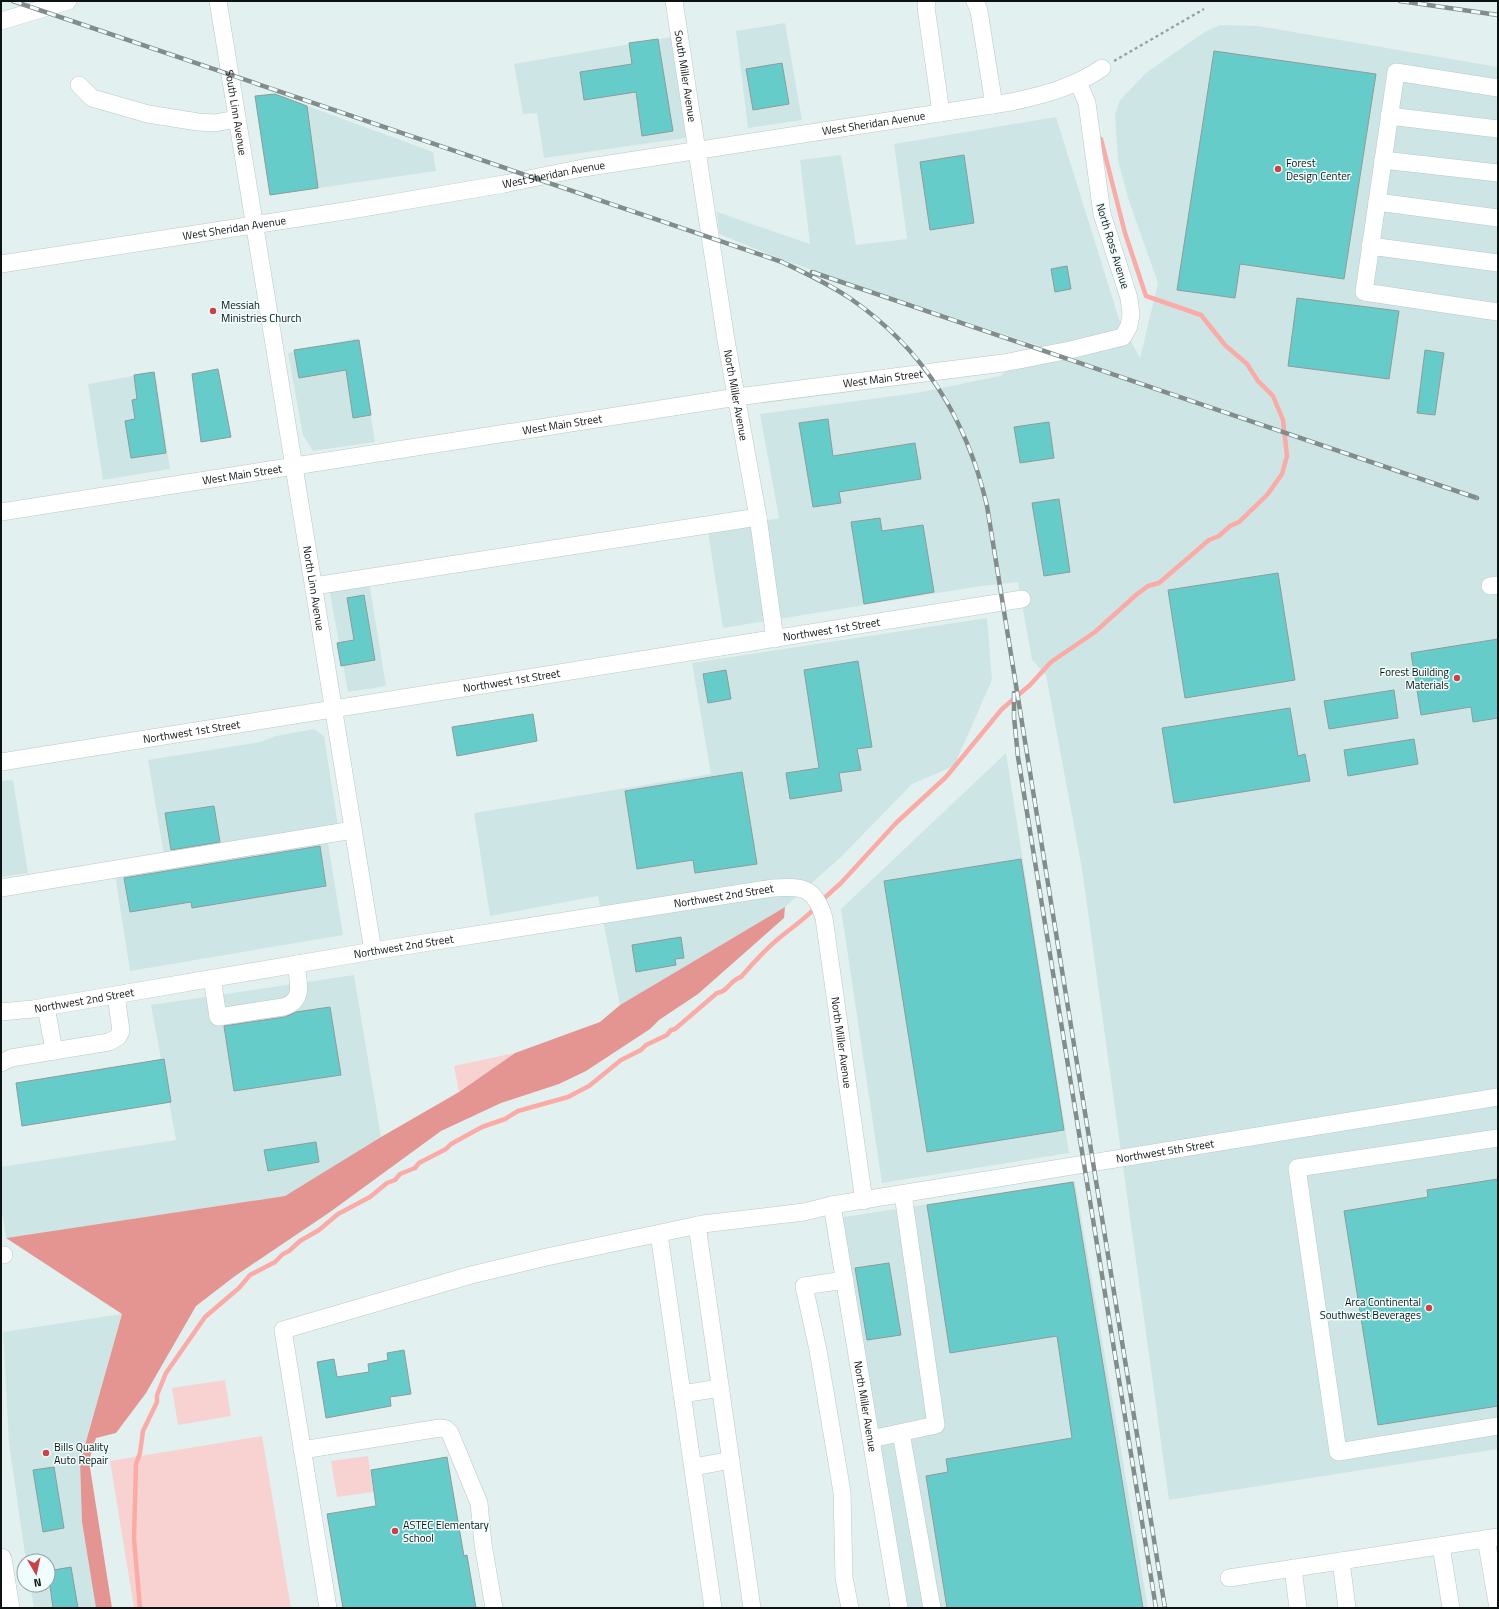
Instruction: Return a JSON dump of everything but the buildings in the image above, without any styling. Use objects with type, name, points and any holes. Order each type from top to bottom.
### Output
[{"type":"main road","points":[[1,1559],[9,1608]]},
{"type":"street","points":[[1,21],[68,1]]},
{"type":"street","name":"South Linn Avenue","points":[[218,1],[254,225]]},
{"type":"street","name":"South Miller Avenue","points":[[674,1],[697,151]]},
{"type":"street","points":[[926,1],[941,113]]},
{"type":"street","points":[[975,1],[994,105]]},
{"type":"street","name":"West Sheridan Avenue","points":[[1,264],[482,188],[583,168],[994,105],[1046,95],[1078,82],[1102,68]]},
{"type":"street","points":[[1498,88],[1396,72],[1364,292],[1498,312]]},
{"type":"street","name":"North Ross Avenue","points":[[1078,82],[1087,103],[1102,214],[1129,298],[1131,314],[1129,326],[1123,337]]},
{"type":"street","points":[[79,85],[92,98],[148,114],[214,123],[237,119]]},
{"type":"street","points":[[1389,116],[1498,129]]},
{"type":"street","name":"North Miller Avenue","points":[[697,151],[726,340],[758,517],[775,639]]},
{"type":"street","points":[[1383,160],[1498,173]]},
{"type":"street","points":[[1377,202],[1498,218]]},
{"type":"street","name":"North Linn Avenue","points":[[254,225],[295,465],[373,951]]},
{"type":"street","points":[[1370,246],[1498,263]]},
{"type":"street","name":"West Main Street","points":[[1,512],[737,397],[1003,363],[1070,350],[1123,337]]},
{"type":"street","points":[[314,586],[758,517]]},
{"type":"street","name":"Northwest 1st Street","points":[[1,762],[775,639],[1022,598]]},
{"type":"street","points":[[1,888],[353,830]]},
{"type":"street","name":"Northwest 2nd Street","points":[[1,1012],[46,1007],[373,951],[773,888],[800,887],[811,894]]},
{"type":"street","name":"North Miller Avenue","points":[[811,894],[824,918],[864,1200]]},
{"type":"street","points":[[212,978],[218,1017],[283,1007],[290,1005],[296,999],[299,987],[296,964]]},
{"type":"street","points":[[1,1063],[11,1058],[109,1042],[118,1037],[121,1031],[116,995]]},
{"type":"street","points":[[46,1007],[54,1051]]},
{"type":"street","name":"Northwest 5th Street","points":[[302,1450],[283,1330],[470,1276],[542,1258],[697,1225],[804,1212],[832,1205],[1498,1097]]},
{"type":"street","points":[[1498,1138],[1297,1168],[1338,1452],[1498,1426]]},
{"type":"street","points":[[871,1439],[936,1425],[903,1194]]},
{"type":"street","name":"North Miller Avenue","points":[[832,1205],[899,1608]]},
{"type":"street","points":[[697,1225],[752,1608]]},
{"type":"street","points":[[660,1234],[713,1608]]},
{"type":"street","points":[[845,1280],[804,1286],[818,1350],[842,1492],[844,1578],[850,1608]]},
{"type":"street","points":[[682,1394],[720,1388]]},
{"type":"street","points":[[328,1608],[302,1450],[433,1429],[446,1429],[450,1433],[479,1503],[483,1544],[494,1608]]},
{"type":"street","points":[[901,1433],[932,1608]]},
{"type":"street","points":[[694,1467],[731,1460]]},
{"type":"street","points":[[1229,1578],[1492,1538],[1498,1608]]},
{"type":"street","points":[[1441,1546],[1451,1608]]},
{"type":"street","points":[[1341,1561],[1347,1608]]},
{"type":"street","points":[[1293,1568],[1298,1608]]},
{"type":"path","points":[[1102,68],[1204,9]]},
{"type":"shaded area","points":[[785,23],[802,120],[748,128],[736,31]]},
{"type":"shaded area","points":[[1220,25],[1258,26],[1498,67],[1498,1449],[1169,1500],[1082,869],[1046,675],[1032,660],[1018,582],[981,586],[723,628],[708,532],[779,518],[760,414],[916,393],[1000,376],[1039,346],[783,260],[719,234],[717,212],[810,244],[800,160],[841,155],[856,245],[907,239],[894,144],[1056,117],[1119,319],[1140,358],[1158,283],[1129,201],[1118,161],[1115,115],[1120,100],[1146,73],[1203,33]]},
{"type":"shaded area","points":[[671,37],[686,138],[544,158],[537,113],[523,114],[514,64]]},
{"type":"shaded area","points":[[275,94],[433,152],[436,171],[270,195],[255,96]]},
{"type":"shaded area","points":[[358,338],[375,442],[313,451],[303,435],[288,353]]},
{"type":"shaded area","points":[[155,372],[170,469],[103,480],[88,384]]},
{"type":"shaded area","points":[[367,569],[386,686],[348,692],[327,577]]},
{"type":"shaded area","points":[[987,618],[992,680],[954,766],[912,784],[842,856],[785,907],[620,1005],[598,896],[490,916],[474,813],[711,774],[692,663]]},
{"type":"shaded area","points":[[314,729],[324,736],[338,826],[164,855],[148,760],[260,742],[276,736]]},
{"type":"shaded area","points":[[1006,753],[1069,1153],[882,1183],[841,909]]},
{"type":"shaded area","points":[[13,780],[28,873],[1,877],[1,781]]},
{"type":"shaded area","points":[[328,843],[343,935],[130,971],[115,875]]},
{"type":"shaded area","points":[[785,907],[784,918],[698,994],[659,1020],[650,1029],[586,1071],[559,1084],[501,1103],[441,1131],[330,1212],[235,1276],[196,1306],[146,1393],[116,1433],[96,1438],[89,1461],[112,1608],[96,1608],[82,1522],[80,1463],[122,1314],[6,1238],[285,1196],[381,1137],[459,1092],[515,1053],[600,1022],[620,1005]]},
{"type":"shaded area","points":[[354,975],[381,1137],[285,1196],[6,1238],[1,1206],[1,1167],[176,1140],[151,1005]]},
{"type":"shaded area","points":[[515,1053],[459,1092],[454,1066]]},
{"type":"shaded area","points":[[1075,1181],[1148,1608],[890,1608],[860,1421],[825,1220]]},
{"type":"shaded area","name":"Bills Quality Auto Repair","points":[[122,1314],[80,1463],[82,1522],[96,1608],[34,1608],[31,1593],[56,1593],[56,1553],[25,1553],[9,1443],[3,1332]]},
{"type":"shaded area","points":[[225,1380],[231,1416],[178,1425],[172,1388]]},
{"type":"shaded area","points":[[262,1436],[291,1608],[134,1608],[110,1461]]},
{"type":"shaded area","points":[[368,1456],[373,1492],[337,1497],[331,1461]]},
{"type":"waterway","points":[[821,901],[841,883],[896,823],[946,777],[1002,709],[1030,685],[1051,662],[1095,632],[1148,586],[1159,583],[1209,540],[1219,536],[1230,526],[1239,522],[1267,495],[1282,474],[1287,456],[1283,420],[1273,396],[1258,381],[1247,364],[1225,345],[1201,315],[1146,296],[1125,233],[1101,139]]},
{"type":"waterway","points":[[140,1608],[134,1539],[136,1464],[140,1453],[143,1431],[157,1402],[157,1395],[166,1373],[205,1317],[239,1288],[250,1275],[275,1262],[300,1241],[319,1230],[338,1214],[370,1197],[387,1183],[395,1180],[400,1174],[415,1168],[419,1163],[446,1149],[451,1144],[482,1127],[505,1119],[518,1111],[568,1097],[589,1086],[621,1060],[641,1050],[646,1045],[667,1035],[671,1030],[675,1029],[717,993],[721,992],[741,977],[768,948],[816,907]]},
{"type":"railway","points":[[13,1],[782,262],[843,294],[877,319],[901,341],[921,364],[939,389],[955,416],[968,445],[987,506],[1165,1608]]},
{"type":"railway","points":[[1400,1],[1498,15]]},
{"type":"railway","points":[[812,272],[1477,498]]},
{"type":"railway","points":[[1014,693],[1014,717],[1018,757],[1156,1608]]},
{"type":"place","name":"Forest Design Center","points":[[1278,169]]},
{"type":"place","name":"Messiah Ministries Church","points":[[213,311]]},
{"type":"place","name":"Forest Building Materials","points":[[1457,678]]},
{"type":"place","name":"Arca Continental Southwest Beverages","points":[[1429,1308]]},
{"type":"place","name":"Bills Quality Auto Repair","points":[[46,1453]]},
{"type":"place","name":"ASTEC Elementary School","points":[[395,1531]]}]
